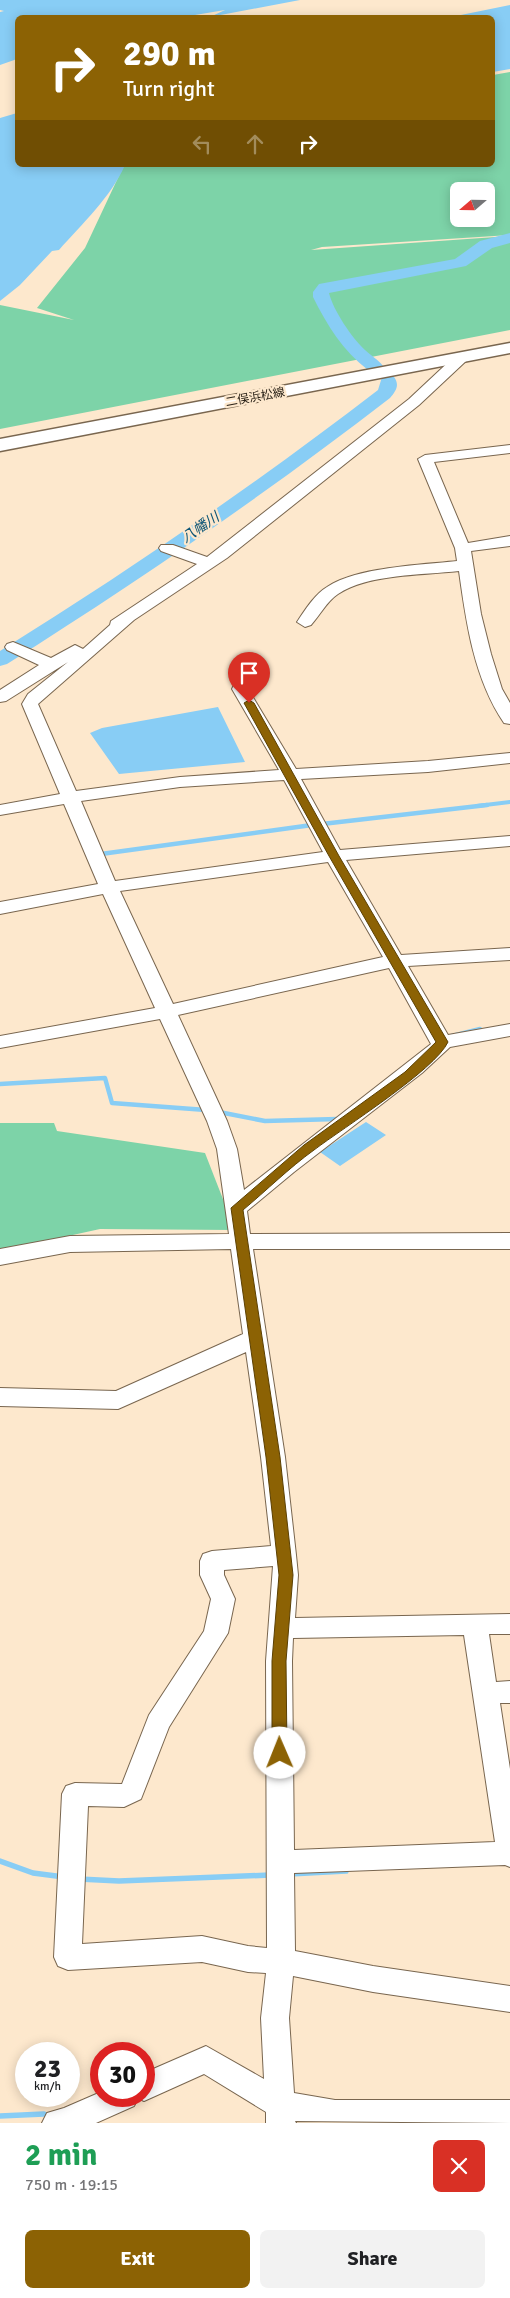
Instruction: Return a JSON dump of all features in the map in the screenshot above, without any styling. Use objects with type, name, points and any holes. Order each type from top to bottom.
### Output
[{"type":"main road","name":"二俣浜松線","points":[[0,445],[510,348]]},
{"type":"main road","points":[[461,358],[478,361],[510,356]]},
{"type":"street","points":[[0,697],[128,617],[209,563],[414,402],[461,358]]},
{"type":"street","points":[[510,449],[425,459],[463,548],[473,614],[483,654],[494,689],[510,719]]},
{"type":"street","points":[[463,548],[510,541]]},
{"type":"street","points":[[167,548],[209,563]]},
{"type":"street","points":[[305,622],[335,588],[358,580],[390,574],[466,565]]},
{"type":"street","points":[[128,617],[34,698],[30,704],[165,1012],[212,1111],[227,1149],[242,1240],[284,1554],[286,1590],[279,1661],[280,1962],[275,2018],[281,2114]]},
{"type":"street","points":[[14,647],[52,665]]},
{"type":"street","points":[[237,1208],[308,1148],[409,1075],[440,1048],[442,1042],[334,856],[240,688]]},
{"type":"street","points":[[0,810],[71,797],[181,782],[448,766],[510,758]]},
{"type":"street","points":[[0,908],[110,887],[334,856],[510,841]]},
{"type":"street","points":[[0,1042],[165,1012],[394,961],[510,954]]},
{"type":"street","points":[[442,1042],[510,1030]]},
{"type":"street","points":[[0,1257],[70,1244],[242,1240],[510,1241]]},
{"type":"street","points":[[0,1396],[118,1400],[255,1338]]},
{"type":"street","points":[[284,1554],[212,1561],[211,1571],[223,1599],[216,1633],[158,1722],[132,1791],[119,1796],[75,1794],[68,1958],[202,1949],[248,1960],[280,1962],[407,1984],[510,1998]]},
{"type":"street","points":[[282,1628],[510,1624]]},
{"type":"street","points":[[281,1862],[510,1853],[498,1693],[475,1625]]},
{"type":"street","points":[[155,2082],[206,2059],[281,2114],[510,2114]]},
{"type":"street","points":[[57,2123],[66,2122],[99,2107]]},
{"type":"green space","points":[[510,72],[510,235],[322,247],[311,250],[510,236],[510,330],[0,429],[0,305],[74,320],[37,308],[85,248],[123,167],[495,167],[495,75]]},
{"type":"green space","points":[[0,1123],[54,1123],[57,1131],[205,1153],[235,1230],[100,1229],[0,1251]]},
{"type":"water","points":[[0,0],[300,0],[221,15],[214,15],[225,10],[195,15],[15,15],[15,60],[0,65],[0,12],[4,11],[0,10]]},
{"type":"water","points":[[510,5],[510,69],[495,72],[495,15],[461,15]]},
{"type":"water","points":[[15,114],[15,167],[124,167],[104,199],[59,250],[52,251],[20,285],[0,301],[0,118]]},
{"type":"water","points":[[218,707],[245,762],[119,774],[90,733],[102,728]]},
{"type":"water","points":[[366,1122],[386,1135],[340,1166],[320,1152]]},
{"type":"waterway","name":"八幡川","points":[[374,366],[359,354],[342,334],[322,297],[321,292],[325,288],[460,263],[491,241],[510,238]]},
{"type":"waterway","name":"八幡川","points":[[0,660],[99,597],[244,499],[384,394],[388,389],[388,381]]},
{"type":"waterway","points":[[477,806],[510,802]]},
{"type":"waterway","points":[[322,824],[487,805]]},
{"type":"waterway","points":[[101,854],[312,825]]},
{"type":"waterway","points":[[452,1036],[480,1029]]},
{"type":"waterway","points":[[0,1084],[105,1078],[112,1103],[206,1110]]},
{"type":"waterway","points":[[219,1112],[265,1121],[337,1119]]},
{"type":"waterway","points":[[0,1861],[33,1873],[64,1877]]},
{"type":"waterway","points":[[290,1874],[346,1871]]},
{"type":"waterway","points":[[79,1879],[119,1881],[270,1875]]},
{"type":"waterway","points":[[0,2116],[44,2114]]},
{"type":"route","points":[[249,703],[334,856],[442,1042],[440,1048],[409,1075],[308,1148],[237,1208],[273,1457],[286,1575],[279,1661],[280,1753]]}]
